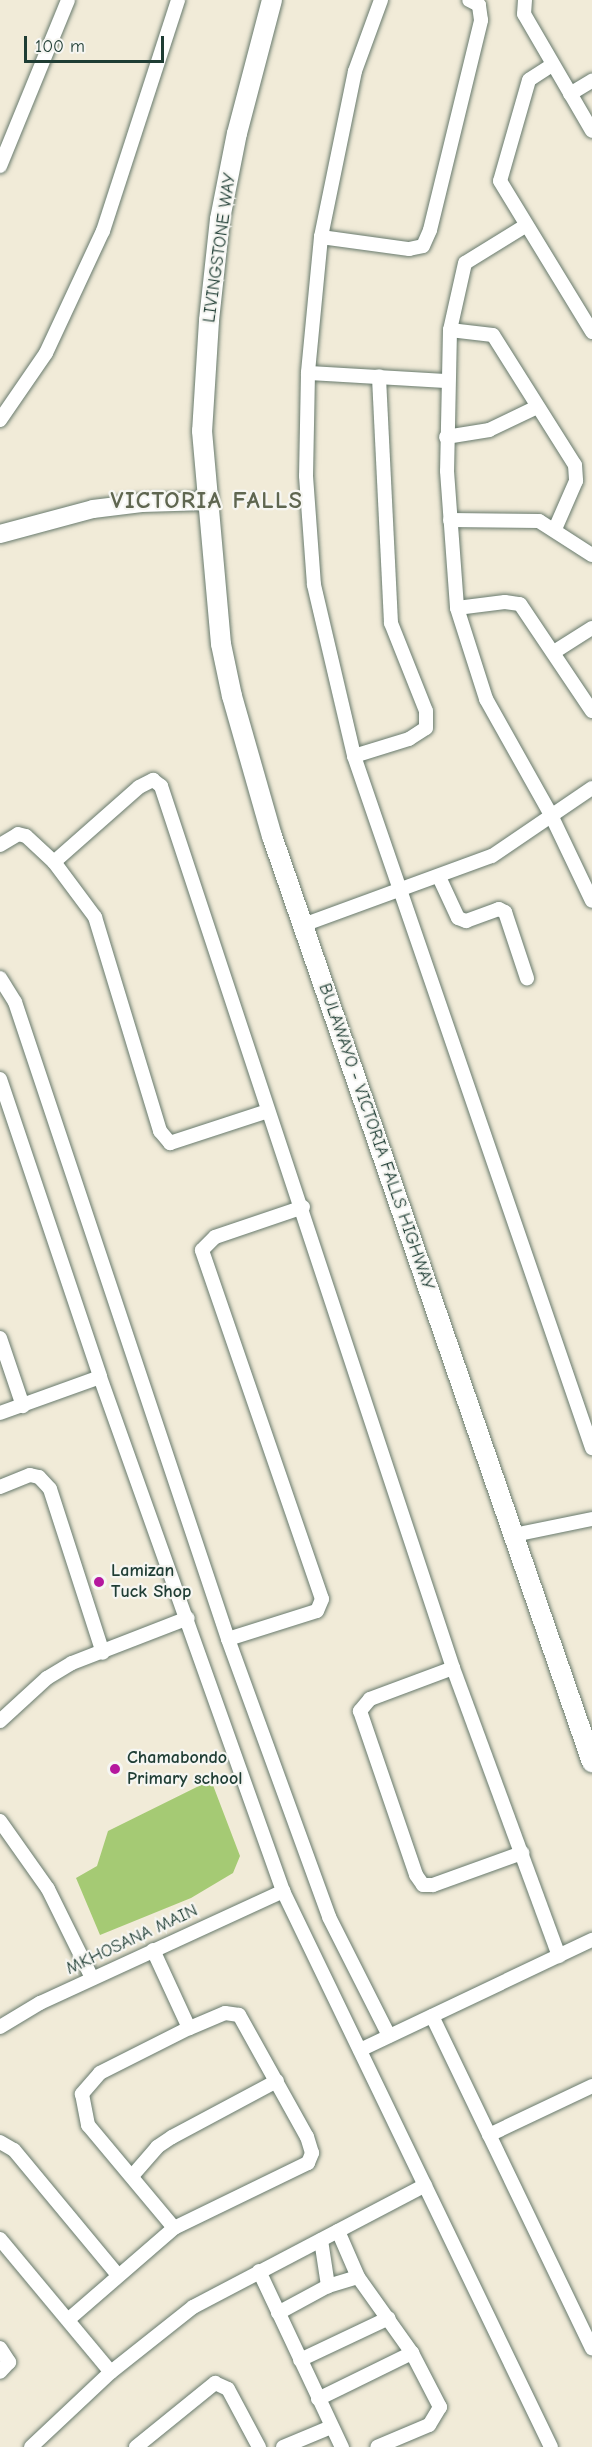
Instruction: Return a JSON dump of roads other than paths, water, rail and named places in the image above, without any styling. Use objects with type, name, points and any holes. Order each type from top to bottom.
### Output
[{"type":"highway","name":"LIVINGSTONE WAY","points":[[207,501],[202,430],[220,219],[237,134],[273,0]]},
{"type":"highway","name":"BULAWAYO - VICTORIA FALLS HIGHWAY","points":[[207,501],[221,644],[255,783],[592,1762]]},
{"type":"main road","points":[[0,534],[93,509],[142,502],[207,501]]},
{"type":"street","points":[[0,166],[5,141],[68,0]]},
{"type":"street","points":[[0,420],[46,353],[103,231],[178,0]]},
{"type":"street","points":[[381,0],[355,71],[321,237],[308,373],[306,476],[314,585],[354,756],[592,1448]]},
{"type":"street","points":[[321,237],[409,249],[423,246],[481,20],[479,5],[469,0]]},
{"type":"street","points":[[525,0],[524,14],[592,131]]},
{"type":"street","points":[[552,65],[529,80],[499,176],[501,188],[592,332]]},
{"type":"street","points":[[570,94],[592,81]]},
{"type":"street","points":[[525,226],[465,263],[450,330],[446,437],[457,608],[486,699],[551,814],[592,902]]},
{"type":"street","points":[[450,330],[491,333],[578,474],[555,529]]},
{"type":"street","points":[[308,373],[447,381]]},
{"type":"street","points":[[354,756],[409,739],[426,728],[426,711],[391,623],[379,376]]},
{"type":"street","points":[[446,437],[489,430],[537,407]]},
{"type":"street","points":[[450,520],[526,518],[555,529],[592,555]]},
{"type":"street","points":[[457,608],[505,602],[520,604],[592,711]]},
{"type":"street","points":[[554,652],[592,628]]},
{"type":"street","points":[[54,862],[139,787],[153,780],[161,786],[268,1111],[303,1207],[453,1668],[559,1956]]},
{"type":"street","points":[[303,925],[492,856],[592,788]]},
{"type":"street","points":[[0,845],[18,834],[26,836],[54,862],[95,917],[160,1131],[170,1143],[268,1111]]},
{"type":"street","points":[[439,877],[458,918],[465,921],[499,909],[505,912],[527,978]]},
{"type":"street","points":[[0,978],[15,1002],[228,1638],[328,1917],[390,2036]]},
{"type":"street","points":[[0,1079],[5,1103],[100,1377],[188,1618],[283,1891],[551,2447]]},
{"type":"street","points":[[228,1638],[317,1611],[322,1599],[202,1250],[215,1237],[303,1207]]},
{"type":"street","points":[[0,1338],[23,1406]]},
{"type":"street","points":[[0,1413],[100,1377]]},
{"type":"street","points":[[0,1487],[30,1475],[39,1477],[50,1489],[103,1653]]},
{"type":"street","points":[[514,1535],[592,1519]]},
{"type":"street","points":[[0,1721],[47,1678],[72,1663],[103,1653],[188,1618]]},
{"type":"street","points":[[453,1668],[370,1699],[360,1711],[416,1875],[423,1885],[433,1885],[522,1853]]},
{"type":"street","points":[[0,1821],[48,1889],[92,1978]]},
{"type":"street","name":"MKHOSANA MAIN","points":[[0,2027],[92,1978],[283,1891]]},
{"type":"street","points":[[360,2050],[592,1940]]},
{"type":"street","points":[[153,1950],[189,2028]]},
{"type":"street","points":[[69,2319],[117,2274],[174,2228],[308,2163],[312,2153],[307,2137],[239,2015],[225,2013],[189,2028],[100,2073],[82,2094],[88,2125],[133,2175],[174,2228]]},
{"type":"street","points":[[432,2016],[592,2349]]},
{"type":"street","points":[[133,2175],[157,2147],[172,2137],[277,2081]]},
{"type":"street","points":[[489,2135],[592,2086]]},
{"type":"street","points":[[0,2142],[14,2150],[117,2274]]},
{"type":"street","points":[[39,2444],[111,2372],[193,2307],[425,2185]]},
{"type":"street","points":[[338,2231],[358,2277],[412,2353],[440,2407],[436,2418],[429,2426],[377,2447]]},
{"type":"street","points":[[0,2239],[111,2372]]},
{"type":"street","points":[[321,2240],[328,2286]]},
{"type":"street","points":[[259,2271],[342,2447]]},
{"type":"street","points":[[278,2313],[328,2286],[358,2277]]},
{"type":"street","points":[[300,2360],[389,2318]]},
{"type":"street","points":[[0,2348],[9,2362],[0,2372]]},
{"type":"street","points":[[318,2399],[412,2353]]},
{"type":"street","points":[[136,2447],[215,2383],[228,2389],[259,2447]]},
{"type":"street","points":[[283,2447],[331,2427]]},
{"type":"place","name":"Lamizan Tuck Shop","points":[[99,1582]]},
{"type":"place","name":"Chamabondo Primary school","points":[[115,1769]]},
{"type":"district","name":"VICTORIA FALLS","points":[[207,501]]}]
